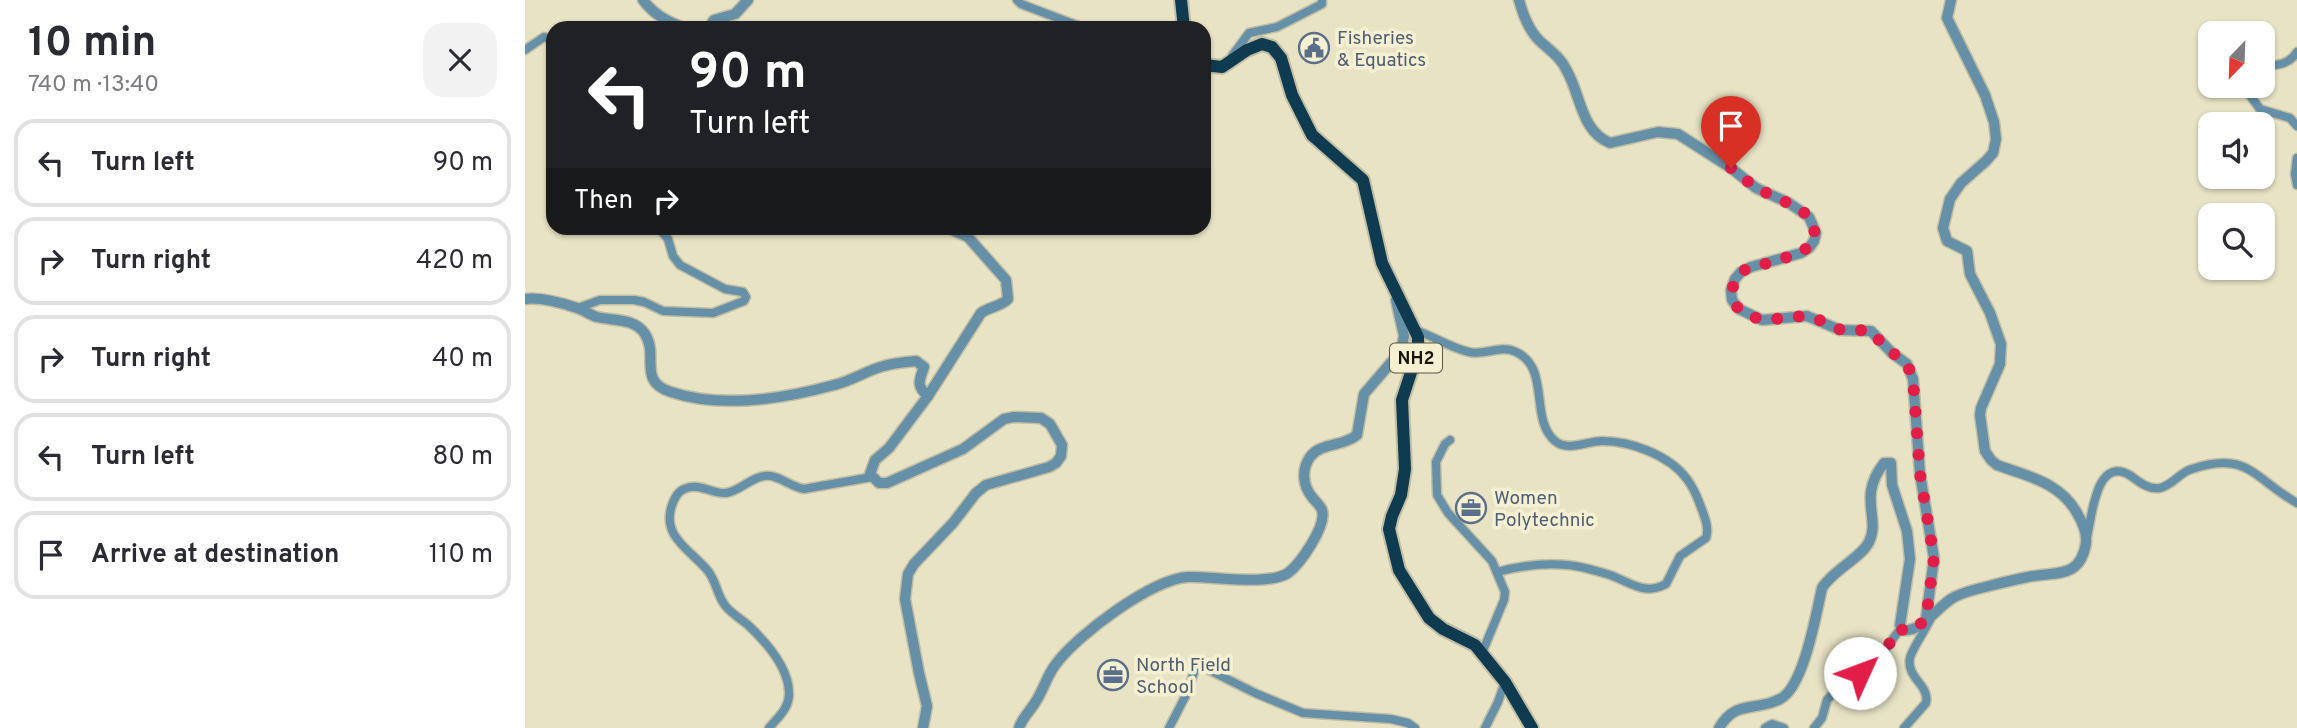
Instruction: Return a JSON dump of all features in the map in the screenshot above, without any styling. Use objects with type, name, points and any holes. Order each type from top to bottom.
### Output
[{"type":"highway","points":[[1181,0],[1183,21]]},
{"type":"highway","name":"NH2","points":[[1222,67],[1247,50],[1262,44],[1272,47],[1281,58],[1292,95],[1312,135],[1363,180],[1382,264],[1418,337],[1418,351],[1402,400],[1405,469],[1401,495],[1389,529],[1399,570],[1429,618],[1443,629],[1475,645],[1482,653],[1505,682],[1532,728]]},
{"type":"highway","points":[[1211,66],[1222,67]]},
{"type":"street","points":[[643,0],[652,12],[666,21]]},
{"type":"street","points":[[714,21],[735,14],[748,0]]},
{"type":"street","points":[[1017,0],[1066,21]]},
{"type":"street","points":[[1311,0],[1322,2]]},
{"type":"street","points":[[1519,0],[1523,15],[1535,36],[1558,56],[1567,70],[1589,126],[1603,140],[1610,143],[1621,142],[1658,132],[1678,134],[1731,168],[1756,188],[1789,203],[1809,217],[1815,233],[1814,241],[1808,248],[1801,253],[1741,271],[1731,290],[1732,300],[1739,309],[1762,320],[1808,316],[1840,330],[1871,331],[1885,347],[1907,364],[1913,379],[1920,474],[1934,558],[1930,615],[1909,661],[1911,672],[1927,693],[1926,704],[1904,728]]},
{"type":"street","points":[[1951,0],[1947,18],[1985,95],[1994,122],[1996,139],[1993,153],[1955,190],[1943,228],[1947,241],[1967,251],[1970,274],[1990,313],[2001,344],[2000,364],[1981,408],[1985,451],[1997,465],[2043,481],[2060,491],[2085,526],[2086,542]]},
{"type":"street","points":[[1222,67],[1249,33],[1277,27],[1322,2]]},
{"type":"street","points":[[525,50],[546,38]]},
{"type":"street","points":[[2275,65],[2288,62],[2297,52]]},
{"type":"street","points":[[2252,98],[2260,109],[2290,118],[2297,127]]},
{"type":"street","points":[[2297,158],[2294,173],[2297,185]]},
{"type":"street","points":[[578,308],[600,300],[634,300],[663,312],[713,313],[744,302],[746,297],[743,292],[725,289],[680,265],[673,256],[665,235]]},
{"type":"street","points":[[923,728],[927,706],[905,599],[908,574],[976,493],[986,485],[1027,475],[1056,463],[1061,456],[1062,445],[1050,424],[1041,418],[1014,417],[1004,419],[963,449],[925,468],[887,483],[879,483],[872,477],[871,466],[889,449],[928,396],[981,313],[1005,303],[1008,299],[1006,280],[964,235]]},
{"type":"street","points":[[1019,728],[1060,659],[1094,628],[1129,602],[1163,584],[1185,577],[1280,579],[1298,566],[1322,517],[1322,510],[1305,486],[1307,463],[1311,455],[1325,446],[1346,442],[1357,435],[1364,394],[1401,351],[1404,337],[1394,291]]},
{"type":"street","points":[[525,299],[533,298],[578,308],[597,317],[638,326],[652,350],[650,376],[656,385],[669,392],[744,401],[837,384],[884,366],[916,361],[924,367],[918,383],[920,390],[928,396]]},
{"type":"street","points":[[1415,330],[1469,352],[1483,353],[1504,349],[1515,351],[1530,365],[1536,380],[1544,424],[1555,441],[1572,446],[1602,441],[1615,442],[1631,445],[1660,457],[1687,479],[1707,526],[1706,538],[1683,553],[1666,584],[1653,590],[1643,590],[1612,576],[1567,565],[1522,566],[1497,572]]},
{"type":"street","points":[[1450,440],[1444,444],[1436,463],[1437,495],[1448,513],[1492,561],[1505,592],[1482,653]]},
{"type":"street","points":[[1719,728],[1732,711],[1782,698],[1791,688],[1805,655],[1822,588],[1827,579],[1868,544],[1871,531],[1870,490],[1877,472],[1884,463],[1891,463],[1895,499],[1907,531],[1910,559],[1900,619],[1901,628],[1872,667],[1847,678],[1827,700],[1822,718],[1814,728]]},
{"type":"street","points":[[1901,628],[1903,631],[1915,629],[1959,594],[2032,576],[2066,573],[2073,568],[2081,558],[2086,542],[2098,487],[2105,477],[2116,471],[2122,471],[2139,482],[2156,488],[2164,487],[2187,470],[2237,463],[2249,468],[2297,503]]},
{"type":"street","points":[[769,728],[783,713],[787,704],[789,692],[780,664],[755,632],[722,602],[715,582],[708,572],[674,537],[670,519],[671,508],[676,496],[683,489],[700,487],[728,493],[764,475],[804,489],[872,477]]},
{"type":"street","points":[[1169,728],[1186,695],[1196,667],[1211,670],[1248,690],[1303,713],[1390,723],[1400,720],[1415,728]]},
{"type":"street","points":[[1485,728],[1505,682]]},
{"type":"street","points":[[1765,728],[1772,724],[1784,728]]},
{"type":"place","name":"Fisheries & Equatics","points":[[1314,48]]},
{"type":"place","name":"Women Polytechnic","points":[[1471,508]]},
{"type":"place","name":"North Field School","points":[[1113,675]]},
{"type":"route","points":[[1731,168],[1756,188],[1800,209],[1815,227],[1814,241],[1801,253],[1741,271],[1731,290],[1732,300],[1739,309],[1762,320],[1808,316],[1840,330],[1871,331],[1885,347],[1907,364],[1913,379],[1920,474],[1934,558],[1926,619],[1915,629],[1903,631],[1901,628],[1872,667],[1860,673]]}]
